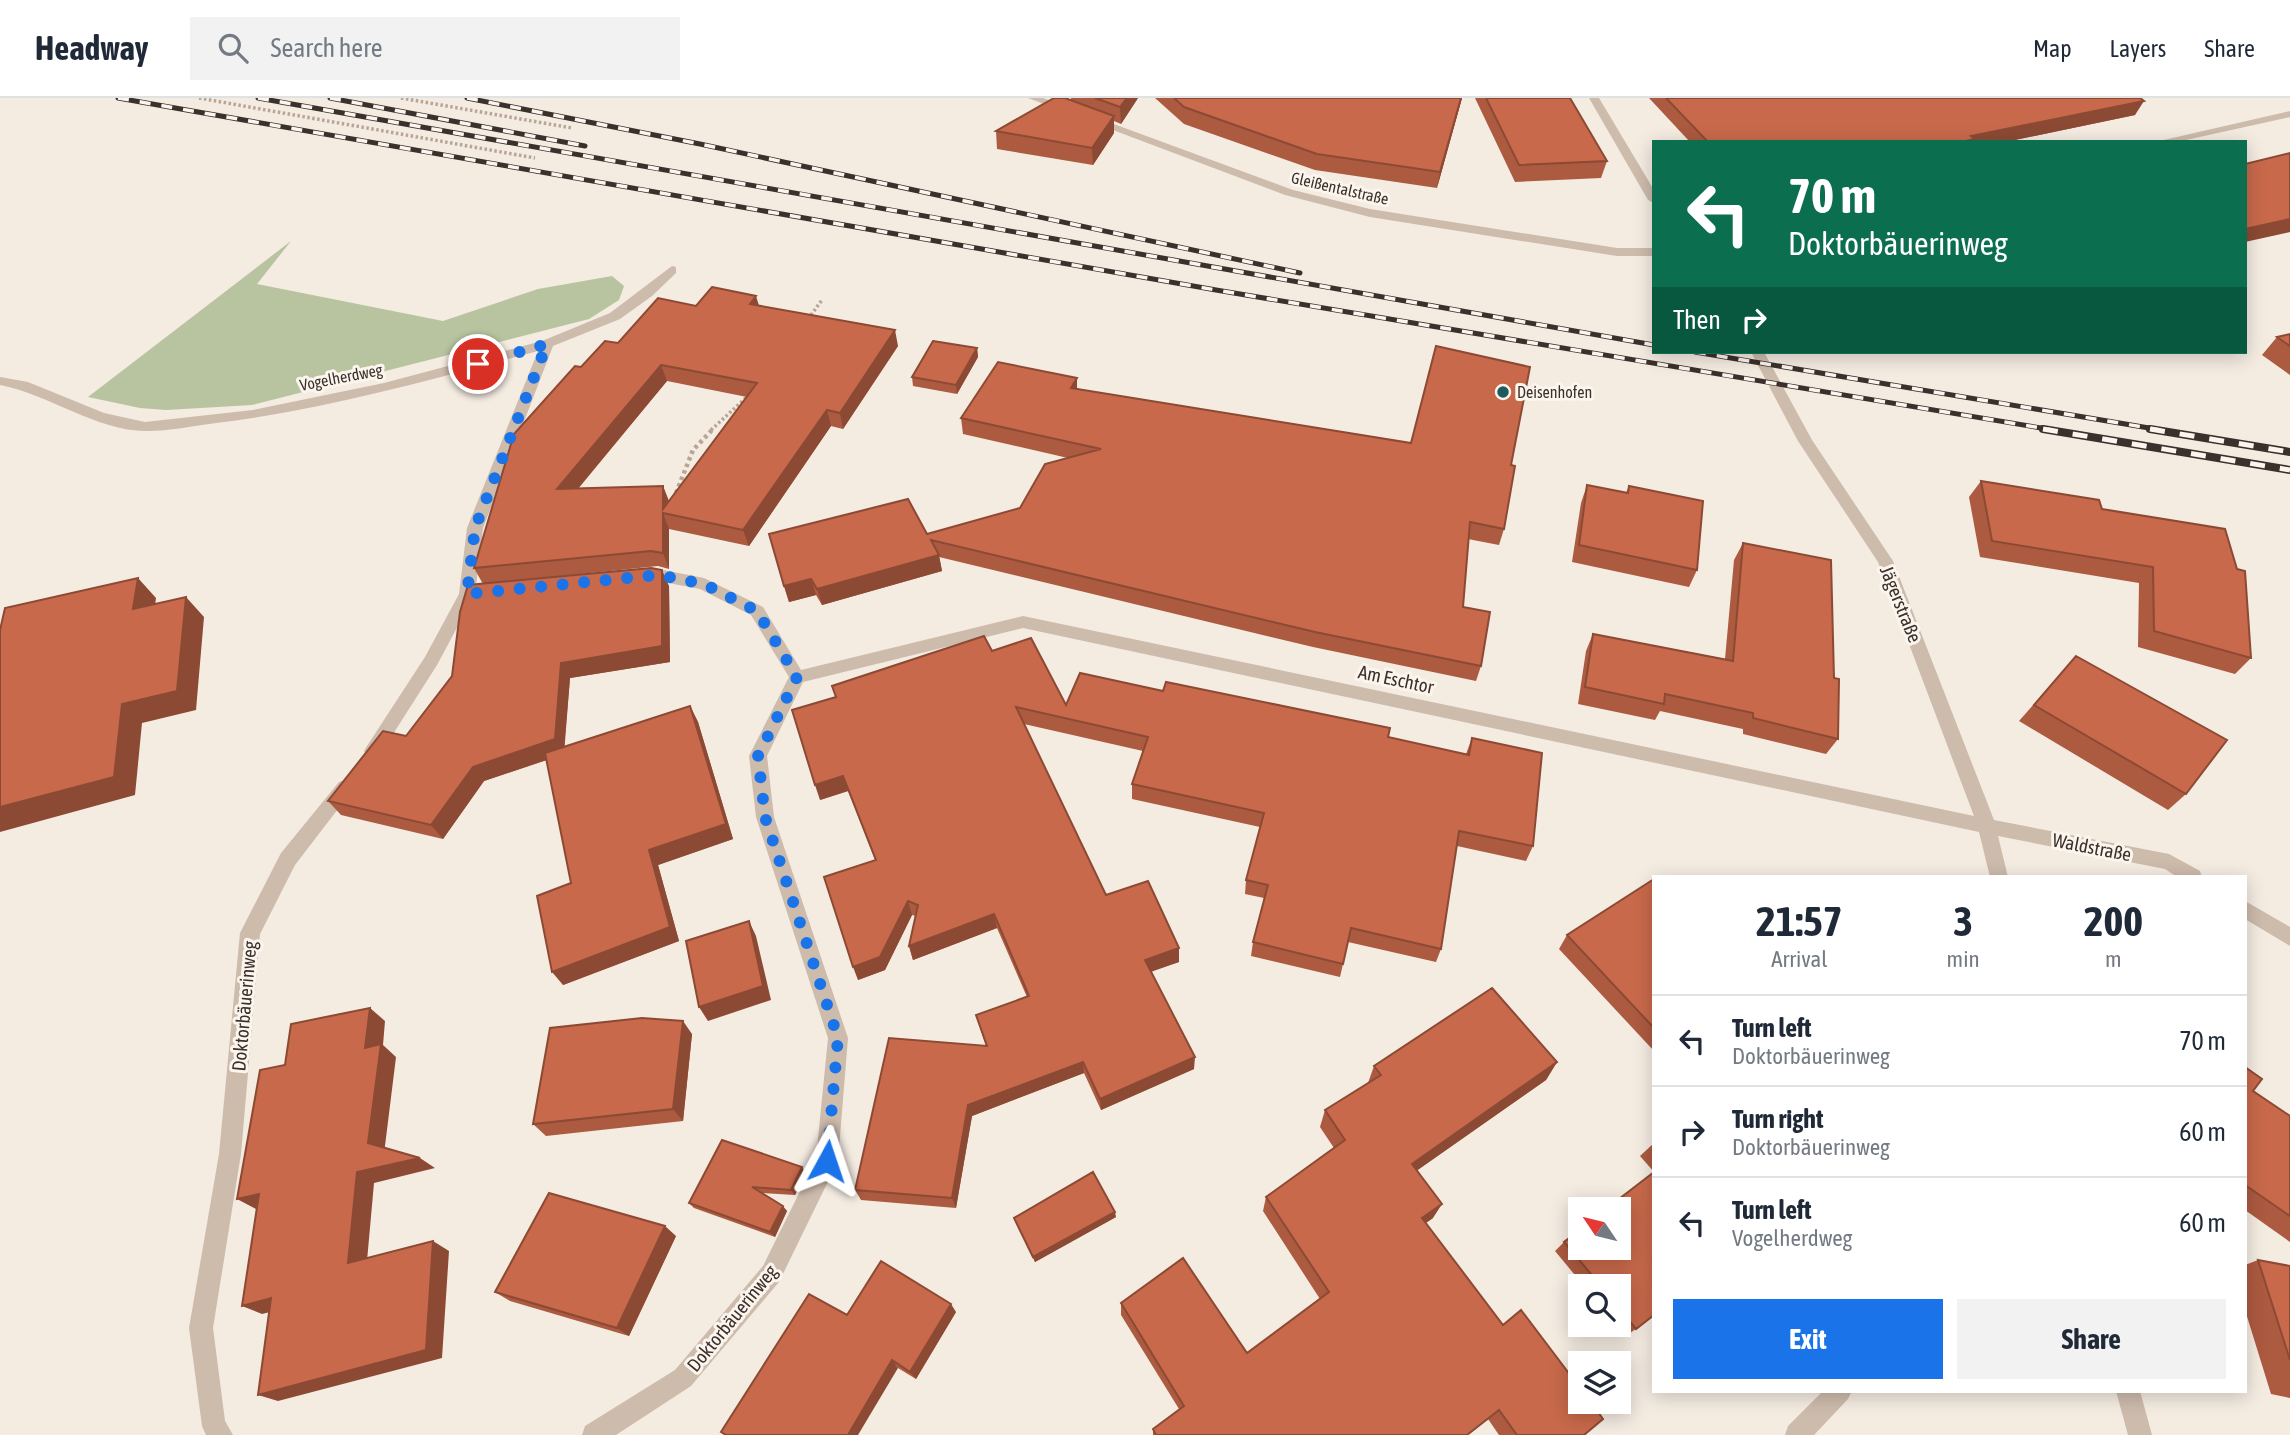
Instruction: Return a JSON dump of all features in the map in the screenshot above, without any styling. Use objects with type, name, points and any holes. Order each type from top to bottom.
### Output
[{"type":"street","name":"Gleißentalstraße","points":[[1033,98],[1289,194],[1370,213],[1617,252],[1652,252]]},
{"type":"street","points":[[1594,98],[1652,197]]},
{"type":"street","points":[[2169,140],[2290,114]]},
{"type":"street","name":"Vogelherdweg","points":[[0,381],[23,385],[100,417],[145,427],[253,414],[384,387],[547,344],[615,316],[648,293],[672,270]]},
{"type":"street","name":"Doktorbäuerinweg","points":[[221,1435],[214,1426],[201,1328],[230,1154],[250,933],[288,859],[377,747],[474,593],[475,528],[547,344]]},
{"type":"street","name":"Jägerstraße","points":[[1759,354],[1805,441],[1885,561],[1987,826],[1999,875]]},
{"type":"street","points":[[618,579],[658,575],[704,584],[757,611],[797,677]]},
{"type":"street","name":"Am Eschtor","points":[[797,677],[1023,622],[1987,826]]},
{"type":"street","name":"Doktorbäuerinweg","points":[[594,1435],[683,1378],[771,1273],[827,1161],[838,1038],[765,817],[758,756],[797,677]]},
{"type":"street","name":"Waldstraße","points":[[1987,826],[2169,862],[2190,875]]},
{"type":"street","points":[[2247,910],[2290,937]]},
{"type":"street","points":[[1797,1435],[1838,1393]]},
{"type":"street","points":[[2129,1393],[2140,1435]]},
{"type":"path","points":[[200,98],[536,158]]},
{"type":"path","points":[[401,98],[572,128]]},
{"type":"path","points":[[800,329],[822,300]]},
{"type":"path","points":[[676,494],[694,450],[755,388]]},
{"type":"green space","points":[[291,241],[257,284],[443,321],[538,289],[612,276],[624,286],[619,300],[589,319],[252,405],[166,410],[140,408],[88,397]]},
{"type":"building","points":[[1054,98],[1065,98],[1114,116],[1092,148],[996,131]]},
{"type":"building","points":[[1095,98],[1127,98],[1120,107]]},
{"type":"building","points":[[1174,98],[1461,98],[1440,172],[1317,154],[1184,107]]},
{"type":"building","points":[[1486,98],[1570,98],[1607,161],[1519,165]]},
{"type":"building","points":[[1666,98],[2140,98],[2144,101],[1971,136],[1975,139],[1970,140],[1706,140]]},
{"type":"building","points":[[2290,153],[2290,219],[2247,229],[2247,164]]},
{"type":"building","points":[[712,287],[756,296],[750,304],[895,330],[840,413],[827,410],[743,530],[663,513],[663,553],[651,551],[474,568],[514,434],[575,366],[581,367],[605,341],[618,343],[658,298],[696,306]],"holes":[[[661,365],[757,383],[663,509],[663,486],[557,489]]]},
{"type":"building","points":[[2290,334],[2290,346],[2277,337]]},
{"type":"building","points":[[933,341],[977,348],[956,385],[912,377]]},
{"type":"building","points":[[1436,346],[1530,367],[1511,465],[1515,466],[1504,529],[1470,522],[1463,607],[1490,612],[1481,666],[1315,632],[931,540],[939,555],[817,589],[811,579],[784,586],[769,534],[908,499],[927,534],[1020,508],[1045,464],[1101,449],[961,418],[998,362],[1077,378],[1071,388],[1411,443]]},
{"type":"building","points":[[1981,481],[2099,500],[2102,509],[2225,529],[2237,569],[2245,571],[2251,658],[2154,631],[2153,567],[1992,541]]},
{"type":"building","points":[[1587,485],[1628,493],[1629,486],[1703,501],[1697,570],[1579,545]]},
{"type":"building","points":[[1743,543],[1831,560],[1834,678],[1839,679],[1838,739],[1753,718],[1753,713],[1665,694],[1664,704],[1585,687],[1593,634],[1733,661]]},
{"type":"building","points":[[651,568],[662,570],[662,646],[561,663],[555,739],[473,767],[431,825],[328,801],[383,731],[406,736],[452,676],[460,612],[468,585]]},
{"type":"building","points":[[138,578],[133,609],[186,597],[177,691],[122,704],[114,777],[0,807],[0,630],[5,608]]},
{"type":"building","points":[[984,636],[992,651],[1031,638],[1066,705],[1080,673],[1163,691],[1166,682],[1390,728],[1388,737],[1469,755],[1472,738],[1542,753],[1533,846],[1459,831],[1441,949],[1351,928],[1343,964],[1253,942],[1268,885],[1246,880],[1264,813],[1132,784],[1148,737],[1016,707],[1106,895],[1148,881],[1179,948],[1145,960],[1195,1057],[1100,1099],[1083,1062],[968,1105],[952,1198],[855,1190],[889,1038],[987,1046],[976,1015],[1029,996],[994,914],[909,946],[918,905],[908,901],[880,957],[853,967],[824,877],[876,860],[843,776],[815,785],[792,710],[836,697],[832,686]]},
{"type":"building","points":[[2076,656],[2227,740],[2186,794],[2034,705]]},
{"type":"building","points":[[690,706],[726,824],[649,850],[670,927],[552,972],[537,896],[571,883],[545,753]]},
{"type":"building","points":[[1652,880],[1652,1026],[1567,935]]},
{"type":"building","points":[[749,921],[763,986],[699,1007],[686,941]]},
{"type":"building","points":[[1492,988],[1557,1062],[1412,1164],[1442,1204],[1422,1218],[1503,1325],[1521,1310],[1568,1372],[1568,1414],[1599,1414],[1603,1419],[1584,1435],[1517,1435],[1499,1410],[1467,1435],[1156,1435],[1153,1429],[1184,1406],[1121,1303],[1183,1258],[1247,1353],[1329,1292],[1266,1197],[1345,1140],[1325,1110],[1381,1075],[1374,1066]]},
{"type":"building","points":[[370,1008],[365,1048],[381,1044],[368,1143],[420,1158],[357,1172],[348,1263],[433,1241],[426,1350],[258,1395],[271,1298],[242,1306],[259,1194],[237,1199],[260,1070],[285,1065],[291,1024]]},
{"type":"building","points":[[642,1018],[683,1021],[673,1109],[533,1124],[550,1028]]},
{"type":"building","points":[[2247,1068],[2262,1079],[2253,1091],[2290,1116],[2290,1216],[2247,1186]]},
{"type":"building","points":[[722,1140],[802,1167],[791,1190],[752,1187],[783,1206],[770,1232],[689,1203]]},
{"type":"building","points":[[1093,1172],[1115,1212],[1033,1257],[1014,1218]]},
{"type":"building","points":[[1652,1174],[1652,1317],[1636,1329],[1631,1323],[1631,1274],[1591,1274],[1579,1260],[1631,1260],[1631,1197],[1622,1197]]},
{"type":"building","points":[[549,1193],[665,1226],[617,1328],[495,1292]]},
{"type":"building","points":[[2258,1260],[2290,1266],[2290,1360]]},
{"type":"building","points":[[881,1261],[951,1304],[910,1372],[892,1360],[848,1435],[726,1435],[721,1432],[809,1294],[847,1315]]},
{"type":"railway","points":[[118,98],[1216,290],[2053,430]]},
{"type":"railway","points":[[258,98],[1652,345]]},
{"type":"railway","points":[[330,98],[585,146]]},
{"type":"railway","points":[[467,98],[700,144],[1300,273]]},
{"type":"railway","points":[[1707,354],[2161,430]]},
{"type":"railway","points":[[2043,429],[2290,470]]},
{"type":"railway","points":[[2150,429],[2290,452]]},
{"type":"place","name":"Deisenhofen","points":[[1503,392]]},
{"type":"route","points":[[478,364],[547,344],[475,528],[467,594],[658,575],[704,584],[757,611],[797,677],[758,756],[765,817],[838,1038],[827,1161]]}]
